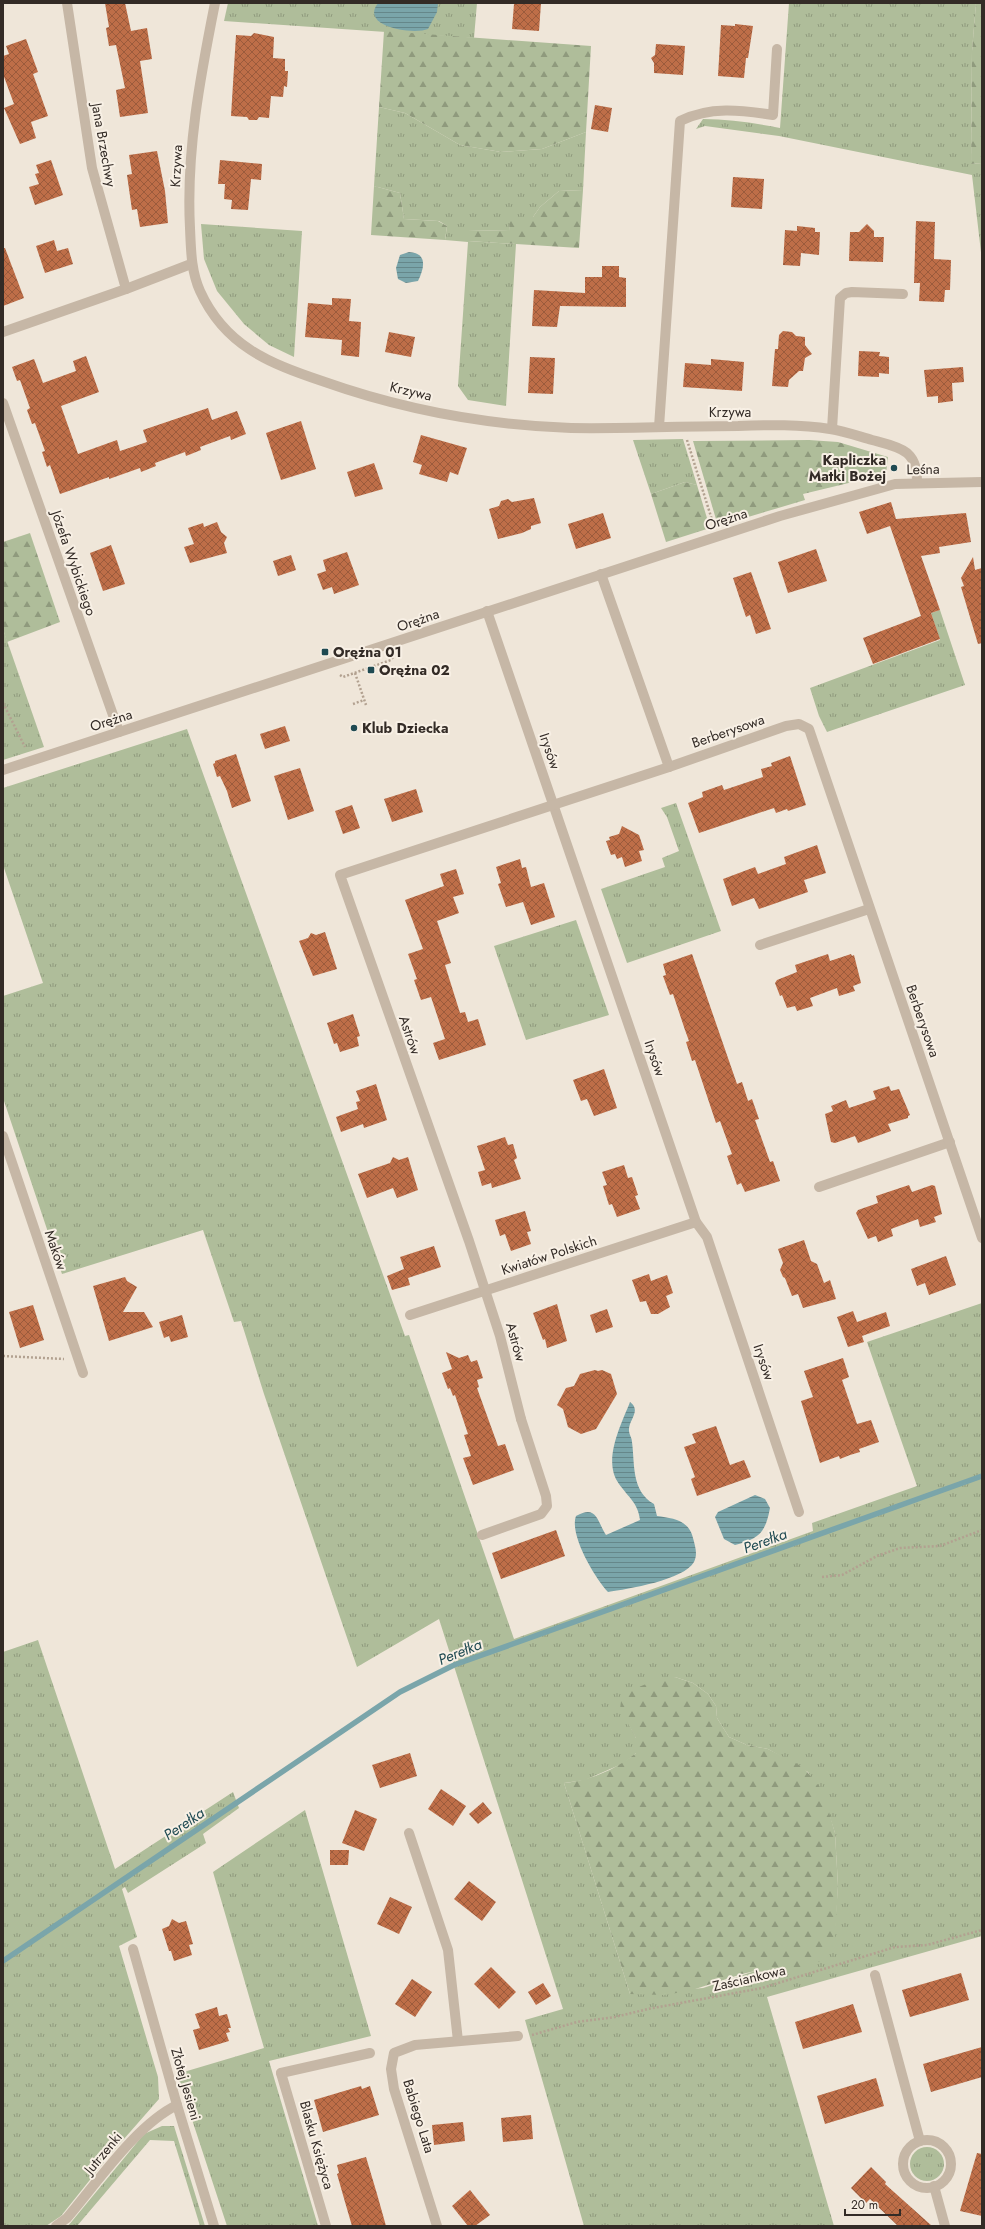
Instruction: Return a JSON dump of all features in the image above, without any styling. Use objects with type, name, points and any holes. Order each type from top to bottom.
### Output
[{"type":"street","name":"Jana Brzechwy","points":[[67,3],[92,168],[126,289]]},
{"type":"street","name":"Krzywa","points":[[215,3],[199,82],[192,136],[189,205],[191,264],[199,289],[208,307],[220,324],[247,350],[281,367],[344,389],[394,402],[495,422],[571,428],[780,426],[832,429],[903,450],[909,455],[915,464],[917,483]]},
{"type":"street","points":[[658,426],[680,121],[704,111],[718,110],[747,111],[773,116],[777,49]]},
{"type":"street","points":[[3,332],[126,289],[191,264]]},
{"type":"street","points":[[832,429],[840,298],[846,293],[852,292],[903,294]]},
{"type":"street","name":"Józefa Wybickiego","points":[[3,403],[119,732]]},
{"type":"street","name":"Leśna","points":[[843,497],[895,484],[982,482]]},
{"type":"street","name":"Orężna","points":[[3,770],[487,611],[843,497]]},
{"type":"street","points":[[601,574],[669,767]]},
{"type":"street","name":"Irysów","points":[[487,611],[696,1222],[707,1237],[799,1512]]},
{"type":"street","name":"Berberysowa","points":[[554,804],[669,767],[786,726],[799,724],[809,729],[982,1238]]},
{"type":"street","name":"Astrów","points":[[482,1535],[541,1514],[547,1506],[546,1496],[521,1419],[500,1336],[340,875],[554,804]]},
{"type":"street","points":[[760,945],[869,909]]},
{"type":"street","name":"Maków","points":[[3,1136],[83,1373]]},
{"type":"street","points":[[819,1187],[950,1142]]},
{"type":"street","name":"Kwiatów Polskich","points":[[410,1315],[696,1222]]},
{"type":"street","points":[[409,1834],[448,1950],[458,2041]]},
{"type":"street","name":"Złotej Jesieni","points":[[133,1949],[177,2105],[214,2226]]},
{"type":"street","points":[[875,1975],[920,2141]]},
{"type":"street","name":"Babiego Lata","points":[[437,2226],[394,2089],[392,2060],[394,2053],[415,2045],[518,2036]]},
{"type":"street","name":"Blasku Księżyca","points":[[326,2226],[281,2073],[370,2052]]},
{"type":"street","name":"Jutrzenki","points":[[56,2226],[67,2218],[136,2136],[167,2109],[177,2105]]},
{"type":"street","points":[[928,2140],[942,2145],[950,2157],[950,2172],[940,2184],[934,2186],[919,2186],[913,2183],[904,2170],[905,2156],[914,2144],[920,2141],[928,2140]]},
{"type":"street","points":[[934,2186],[946,2226]]},
{"type":"path","points":[[684,426],[717,537]]},
{"type":"path","points":[[355,673],[366,705]]},
{"type":"path","points":[[353,704],[364,700]]},
{"type":"path","points":[[3,703],[31,760]]},
{"type":"path","points":[[3,1356],[79,1358]]},
{"type":"path","points":[[822,1578],[842,1575],[877,1556],[900,1548],[940,1546],[982,1530]]},
{"type":"path","name":"Zaściankowa","points":[[518,2036],[536,2034],[577,2022],[615,2017],[648,2009],[762,1988],[895,1947],[927,1945],[982,1930]]},
{"type":"green space","points":[[228,3],[477,3],[474,38],[224,21]]},
{"type":"green space","points":[[789,3],[976,3],[972,51],[971,164],[982,163],[982,261],[972,175],[779,136],[705,126],[696,129],[703,119],[761,124],[780,128]]},
{"type":"green space","points":[[976,3],[982,3],[982,163],[971,164],[972,51]]},
{"type":"green space","points":[[384,31],[591,46],[586,132],[542,149],[501,152],[460,145],[405,113],[379,107]]},
{"type":"green space","points":[[379,107],[405,113],[460,145],[501,152],[542,149],[586,132],[583,190],[559,191],[540,207],[533,217],[511,217],[509,231],[468,230],[468,241],[516,244],[506,406],[468,400],[458,386],[468,242],[445,240],[447,226],[439,221],[404,219],[400,193],[374,186]]},
{"type":"green space","points":[[374,186],[400,193],[404,219],[438,221],[447,226],[445,240],[371,235]]},
{"type":"green space","points":[[583,190],[579,248],[468,241],[468,230],[509,231],[510,217],[533,217],[540,207],[559,191]]},
{"type":"green space","points":[[201,224],[302,231],[294,357],[269,345],[244,324],[217,291],[204,259]]},
{"type":"green space","points":[[683,439],[697,485],[685,482],[651,494],[633,440]]},
{"type":"green space","points":[[809,440],[838,442],[888,457],[886,474],[803,494],[805,500],[718,526],[693,441]]},
{"type":"green space","points":[[685,482],[697,485],[710,528],[666,542],[651,494]]},
{"type":"green space","points":[[30,533],[60,622],[7,642],[3,629],[3,542]]},
{"type":"green space","points":[[940,610],[965,685],[827,732],[819,716],[810,688],[940,640],[931,613]]},
{"type":"green space","points":[[3,629],[44,747],[3,760]]},
{"type":"green space","points":[[187,729],[405,1336],[409,1335],[514,1639],[813,1531],[812,1523],[917,1486],[867,1342],[982,1303],[982,1936],[767,1997],[834,2226],[584,2226],[525,2020],[563,2009],[439,1619],[357,1667],[264,1394],[241,1321],[234,1322],[203,1230],[62,1274],[3,1098],[3,996],[43,983],[3,865],[3,788]],"holes":[[[675,1677],[693,1683],[708,1694],[716,1706],[717,1718],[729,1737],[747,1745],[768,1749],[808,1772],[829,1814],[835,1833],[838,1886],[834,1940],[780,1973],[755,1971],[703,1988],[630,1994],[564,1783],[585,1780],[624,1763],[636,1753],[636,1738],[629,1724]]]},
{"type":"green space","points":[[676,803],[721,931],[627,963],[601,889],[665,867],[662,858],[679,851],[667,817],[661,808]]},
{"type":"green space","points":[[576,920],[609,1015],[526,1040],[494,946]]},
{"type":"green space","points":[[38,1640],[115,1869],[233,1792],[239,1808],[203,1834],[206,1843],[128,1893],[125,1887],[122,1889],[137,1937],[119,1946],[158,2077],[159,2099],[109,2156],[61,2216],[46,2226],[3,2226],[3,1652]]},
{"type":"green space","points":[[675,1677],[693,1683],[708,1694],[716,1706],[717,1718],[729,1737],[747,1745],[768,1749],[803,1767],[823,1791],[835,1833],[838,1886],[835,1940],[822,1961],[780,1973],[755,1971],[689,1991],[664,1995],[630,1994],[564,1783],[593,1777],[620,1764],[636,1753],[636,1738],[620,1709],[622,1694],[646,1684]]},
{"type":"green space","points":[[305,1810],[371,2036],[269,2061],[318,2226],[227,2226],[177,2074],[264,2048],[213,1872]]},
{"type":"green space","points":[[162,2126],[174,2126],[205,2226],[200,2226],[174,2141],[150,2140],[77,2226],[68,2226],[144,2134]]},
{"type":"green space","points":[[924,2147],[930,2147],[934,2148],[941,2154],[944,2164],[943,2171],[937,2178],[930,2181],[924,2181],[920,2180],[913,2174],[910,2167],[910,2161],[911,2157],[917,2150]]},
{"type":"water","points":[[378,3],[438,3],[437,12],[428,29],[412,31],[401,30],[382,23],[376,18],[374,11]]},
{"type":"water","points":[[409,252],[415,253],[422,258],[423,266],[418,281],[406,283],[398,279],[396,268],[400,255]]},
{"type":"water","points":[[630,1402],[635,1409],[635,1412],[630,1423],[629,1431],[632,1441],[634,1468],[641,1492],[654,1504],[657,1516],[674,1519],[688,1527],[693,1538],[696,1556],[694,1562],[688,1568],[668,1579],[608,1592],[584,1556],[576,1534],[575,1524],[576,1516],[588,1512],[592,1513],[596,1516],[606,1535],[640,1520],[635,1505],[614,1475],[612,1465],[618,1432]]},
{"type":"water","points":[[755,1495],[765,1499],[770,1508],[766,1524],[760,1534],[750,1540],[735,1545],[724,1539],[715,1517],[718,1512]]},
{"type":"building","points":[[105,3],[125,3],[131,31],[147,28],[152,59],[140,61],[148,113],[120,117],[116,90],[125,88],[116,45],[109,46],[106,28],[109,27]]},
{"type":"building","points":[[541,3],[539,31],[512,29],[514,4]]},
{"type":"building","points":[[735,24],[753,26],[748,58],[746,58],[744,78],[718,76],[721,25],[735,26]]},
{"type":"building","points":[[254,33],[274,37],[273,58],[285,59],[285,71],[288,71],[287,87],[284,86],[283,97],[271,96],[269,118],[259,117],[257,120],[249,120],[247,117],[231,116],[236,35],[251,36]]},
{"type":"building","points":[[26,39],[38,72],[33,74],[48,116],[31,122],[36,138],[20,144],[4,108],[14,104],[3,74],[3,56],[9,54],[6,46]]},
{"type":"building","points":[[656,44],[685,46],[683,75],[654,73],[654,63],[651,58],[655,55]]},
{"type":"building","points":[[595,105],[612,108],[608,132],[591,129]]},
{"type":"building","points":[[157,151],[165,191],[168,223],[140,227],[137,209],[132,210],[127,175],[132,174],[129,155]]},
{"type":"building","points":[[51,160],[63,195],[35,205],[29,187],[39,184],[35,174],[39,173],[36,165]]},
{"type":"building","points":[[220,160],[262,164],[261,180],[251,179],[248,210],[231,209],[232,200],[224,199],[225,184],[218,184]]},
{"type":"building","points":[[733,177],[764,179],[762,209],[731,207]]},
{"type":"building","points":[[916,221],[935,222],[934,259],[951,260],[950,290],[945,290],[944,302],[919,301],[920,283],[914,283]]},
{"type":"building","points":[[867,224],[874,231],[874,237],[884,237],[883,262],[849,261],[850,232],[859,232]]},
{"type":"building","points":[[797,226],[815,228],[815,232],[820,232],[819,255],[801,253],[800,266],[783,265],[785,230],[797,231]]},
{"type":"building","points":[[54,240],[57,251],[68,248],[73,264],[45,273],[36,246]]},
{"type":"building","points":[[3,248],[5,248],[24,298],[3,306]]},
{"type":"building","points":[[602,266],[619,266],[619,277],[626,278],[626,307],[560,306],[557,327],[532,326],[534,290],[585,293],[585,277],[602,277]]},
{"type":"building","points":[[332,298],[351,299],[349,321],[361,322],[359,357],[341,355],[342,340],[305,337],[308,303],[332,305]]},
{"type":"building","points":[[783,331],[792,332],[796,336],[805,337],[805,345],[812,354],[805,358],[803,371],[799,371],[789,380],[788,387],[772,386],[775,349],[778,349],[779,335]]},
{"type":"building","points":[[389,332],[415,337],[411,357],[385,352]]},
{"type":"building","points":[[859,351],[880,352],[879,356],[889,357],[889,374],[879,373],[879,377],[858,376]]},
{"type":"building","points":[[86,356],[99,392],[61,406],[78,454],[117,440],[120,451],[147,442],[143,430],[208,408],[212,420],[237,411],[246,434],[231,440],[230,436],[200,447],[201,450],[186,456],[185,452],[155,463],[156,466],[141,472],[140,468],[60,494],[50,465],[47,467],[42,452],[45,451],[35,423],[32,424],[27,410],[30,408],[20,380],[17,381],[12,367],[34,359],[43,383],[76,371],[73,361]]},
{"type":"building","points":[[530,357],[555,358],[553,394],[528,393]]},
{"type":"building","points":[[711,359],[744,362],[742,391],[683,387],[685,363],[711,365]]},
{"type":"building","points":[[963,367],[964,382],[952,383],[953,401],[938,403],[938,396],[927,397],[924,370]]},
{"type":"building","points":[[301,421],[316,469],[281,480],[266,433]]},
{"type":"building","points":[[421,435],[467,448],[458,475],[450,472],[447,482],[419,474],[422,465],[413,462]]},
{"type":"building","points":[[374,463],[383,489],[355,497],[347,472]]},
{"type":"building","points":[[534,498],[541,523],[531,526],[531,529],[522,533],[498,539],[489,509],[499,506],[501,501],[508,499],[512,502]]},
{"type":"building","points":[[891,502],[896,519],[966,513],[971,542],[939,547],[940,553],[921,556],[940,610],[931,613],[940,639],[873,664],[863,638],[921,616],[890,526],[867,534],[859,512]]},
{"type":"building","points":[[603,513],[611,538],[576,549],[568,524]]},
{"type":"building","points":[[217,522],[221,532],[227,537],[224,543],[227,553],[190,563],[184,547],[194,544],[188,528],[203,523],[204,527]]},
{"type":"building","points":[[111,545],[125,584],[103,591],[90,553]]},
{"type":"building","points":[[816,549],[827,581],[788,593],[778,562]]},
{"type":"building","points":[[347,552],[359,585],[334,594],[332,587],[323,590],[317,574],[326,571],[323,560]]},
{"type":"building","points":[[291,555],[296,570],[278,576],[273,561]]},
{"type":"building","points":[[973,557],[975,570],[982,568],[982,643],[978,644],[961,587],[964,586],[961,578]]},
{"type":"building","points":[[751,572],[771,629],[756,634],[750,615],[746,617],[733,578]]},
{"type":"building","points":[[285,726],[290,741],[265,749],[260,734]]},
{"type":"building","points":[[236,754],[251,801],[232,808],[227,791],[220,776],[217,777],[213,764],[215,761]]},
{"type":"building","points":[[790,756],[806,805],[776,813],[774,808],[699,833],[688,803],[703,797],[702,792],[722,785],[724,790],[763,777],[761,769],[772,766],[771,763]]},
{"type":"building","points":[[300,768],[314,811],[288,820],[274,776]]},
{"type":"building","points":[[416,789],[423,812],[392,822],[384,799]]},
{"type":"building","points":[[352,805],[360,828],[343,834],[335,811]]},
{"type":"building","points":[[622,826],[639,835],[644,850],[639,851],[642,861],[625,867],[622,857],[617,859],[615,854],[611,855],[606,841],[610,840],[609,837],[619,834]]},
{"type":"building","points":[[817,845],[826,873],[804,880],[808,892],[759,909],[754,898],[732,906],[723,879],[755,867],[758,874],[786,864],[784,857]]},
{"type":"building","points":[[520,859],[522,868],[526,867],[531,887],[544,883],[555,917],[531,925],[523,902],[506,907],[498,884],[501,883],[496,867]]},
{"type":"building","points":[[456,869],[464,894],[453,897],[459,913],[437,921],[451,963],[445,965],[460,1013],[465,1012],[468,1022],[478,1019],[486,1045],[439,1060],[433,1043],[445,1039],[431,997],[421,1000],[414,980],[417,979],[408,954],[423,949],[405,900],[444,886],[440,874]]},
{"type":"building","points":[[325,932],[337,969],[313,976],[299,941],[308,938],[311,933],[316,935]]},
{"type":"building","points":[[692,954],[737,1084],[742,1082],[748,1101],[752,1099],[759,1119],[755,1120],[770,1162],[773,1161],[780,1181],[745,1192],[741,1183],[737,1185],[727,1156],[732,1154],[720,1121],[716,1123],[695,1060],[692,1061],[686,1042],[689,1041],[673,994],[670,995],[663,976],[666,975],[663,964]]},
{"type":"building","points":[[828,954],[830,961],[851,954],[852,956],[854,955],[861,983],[853,986],[855,991],[839,996],[837,988],[810,998],[813,1006],[797,1011],[795,1006],[787,1008],[775,983],[777,980],[797,972],[795,965]]},
{"type":"building","points":[[353,1014],[360,1036],[357,1037],[359,1046],[340,1052],[337,1043],[334,1044],[327,1023]]},
{"type":"building","points":[[604,1069],[617,1108],[594,1116],[587,1099],[581,1101],[573,1080]]},
{"type":"building","points":[[376,1084],[387,1120],[364,1128],[363,1124],[341,1132],[336,1117],[358,1109],[356,1102],[360,1101],[356,1091]]},
{"type":"building","points":[[889,1086],[891,1091],[899,1089],[910,1115],[908,1118],[888,1124],[891,1131],[858,1143],[855,1136],[835,1143],[831,1142],[825,1114],[833,1111],[831,1106],[846,1100],[849,1108],[876,1099],[873,1091]]},
{"type":"building","points":[[505,1137],[508,1145],[513,1144],[517,1158],[514,1160],[521,1179],[492,1188],[491,1183],[482,1186],[478,1172],[485,1170],[477,1146]]},
{"type":"building","points":[[393,1157],[399,1160],[408,1157],[418,1190],[397,1198],[393,1188],[367,1198],[358,1174],[390,1163]]},
{"type":"building","points":[[624,1165],[628,1178],[632,1177],[638,1195],[635,1196],[640,1209],[617,1217],[612,1204],[609,1205],[603,1186],[607,1185],[602,1172]]},
{"type":"building","points":[[909,1185],[912,1192],[932,1185],[935,1186],[942,1214],[934,1217],[936,1222],[920,1227],[918,1219],[891,1229],[893,1236],[878,1242],[876,1236],[868,1239],[856,1213],[858,1210],[878,1203],[876,1196]]},
{"type":"building","points":[[525,1211],[531,1231],[527,1232],[531,1244],[511,1251],[505,1234],[500,1236],[495,1220]]},
{"type":"building","points":[[804,1240],[811,1261],[817,1264],[824,1283],[830,1280],[836,1299],[803,1308],[798,1294],[792,1296],[780,1270],[783,1263],[778,1249]]},
{"type":"building","points":[[434,1246],[441,1267],[408,1278],[410,1285],[392,1290],[387,1276],[404,1269],[400,1257]]},
{"type":"building","points":[[946,1256],[956,1285],[929,1295],[925,1283],[917,1286],[911,1269]]},
{"type":"building","points":[[649,1274],[651,1281],[667,1275],[673,1293],[666,1296],[670,1307],[658,1314],[651,1314],[646,1301],[640,1302],[632,1280]]},
{"type":"building","points":[[125,1277],[127,1281],[137,1287],[123,1312],[144,1312],[153,1327],[109,1341],[93,1286]]},
{"type":"building","points":[[557,1304],[567,1341],[547,1348],[545,1339],[543,1340],[533,1313]]},
{"type":"building","points":[[33,1305],[44,1340],[20,1348],[9,1312]]},
{"type":"building","points":[[607,1309],[613,1327],[596,1333],[590,1315]]},
{"type":"building","points":[[853,1311],[857,1322],[886,1312],[890,1326],[862,1336],[864,1342],[848,1347],[837,1317]]},
{"type":"building","points":[[182,1315],[188,1337],[171,1342],[169,1336],[164,1338],[159,1322]]},
{"type":"building","points":[[446,1352],[459,1358],[468,1355],[471,1362],[477,1360],[483,1378],[477,1380],[479,1387],[477,1388],[498,1446],[505,1444],[514,1470],[473,1485],[463,1458],[471,1456],[464,1435],[468,1434],[455,1395],[453,1396],[450,1388],[448,1389],[442,1373],[452,1369]]},
{"type":"building","points":[[843,1358],[849,1377],[842,1380],[857,1424],[871,1420],[879,1442],[859,1449],[860,1452],[840,1459],[839,1456],[820,1463],[801,1401],[813,1397],[804,1371]]},
{"type":"building","points":[[595,1370],[602,1370],[611,1374],[617,1394],[596,1429],[581,1434],[568,1427],[563,1409],[557,1405],[566,1388],[574,1386],[580,1374]]},
{"type":"building","points":[[716,1426],[730,1465],[744,1460],[751,1477],[697,1496],[691,1479],[695,1477],[684,1447],[696,1443],[692,1434]]},
{"type":"building","points":[[556,1530],[565,1556],[501,1579],[492,1553]]},
{"type":"building","points":[[410,1753],[417,1776],[380,1788],[372,1765]]},
{"type":"building","points":[[441,1789],[466,1806],[453,1826],[428,1809]]},
{"type":"building","points":[[483,1802],[492,1813],[478,1824],[469,1814]]},
{"type":"building","points":[[355,1810],[377,1819],[364,1851],[342,1843]]},
{"type":"building","points":[[330,1850],[349,1850],[348,1865],[330,1865]]},
{"type":"building","points":[[469,1881],[496,1902],[482,1921],[454,1899]]},
{"type":"building","points":[[390,1897],[412,1907],[399,1934],[377,1924]]},
{"type":"building","points":[[172,1919],[179,1923],[186,1921],[193,1944],[189,1945],[192,1955],[174,1961],[162,1929],[169,1926]]},
{"type":"building","points":[[491,1967],[516,1992],[499,2009],[474,1984]]},
{"type":"building","points":[[961,1973],[969,2000],[910,2017],[902,1990]]},
{"type":"building","points":[[412,1979],[432,1992],[415,2017],[395,2004]]},
{"type":"building","points":[[543,1983],[551,1996],[536,2005],[528,1992]]},
{"type":"building","points":[[853,2004],[862,2032],[803,2049],[795,2022]]},
{"type":"building","points":[[217,2007],[219,2016],[227,2014],[231,2028],[228,2028],[230,2032],[226,2033],[229,2041],[199,2050],[193,2030],[200,2028],[195,2014]]},
{"type":"building","points":[[982,2047],[982,2077],[931,2092],[923,2064]]},
{"type":"building","points":[[876,2078],[884,2106],[825,2124],[817,2096]]},
{"type":"building","points":[[361,2086],[362,2089],[370,2086],[379,2115],[323,2132],[314,2100]]},
{"type":"building","points":[[531,2115],[533,2139],[503,2142],[501,2118]]},
{"type":"building","points":[[463,2122],[465,2141],[434,2145],[432,2125]]},
{"type":"building","points":[[977,2153],[982,2154],[982,2216],[960,2211]]},
{"type":"building","points":[[366,2157],[386,2226],[352,2226],[345,2202],[337,2174],[339,2173],[337,2165]]},
{"type":"building","points":[[871,2167],[886,2182],[885,2184],[932,2226],[898,2226],[870,2199],[866,2203],[851,2188]]},
{"type":"building","points":[[470,2190],[490,2215],[475,2226],[468,2226],[452,2206]]},
{"type":"waterway","name":"Perełka","points":[[3,1961],[400,1692],[454,1665],[982,1476]]},
{"type":"place","name":"Kapliczka Matki Bożej","points":[[894,468]]},
{"type":"place","name":"Orężna 01","points":[[325,652]]},
{"type":"place","name":"Orężna 02","points":[[371,670]]},
{"type":"place","name":"Klub Dziecka","points":[[354,728]]}]
